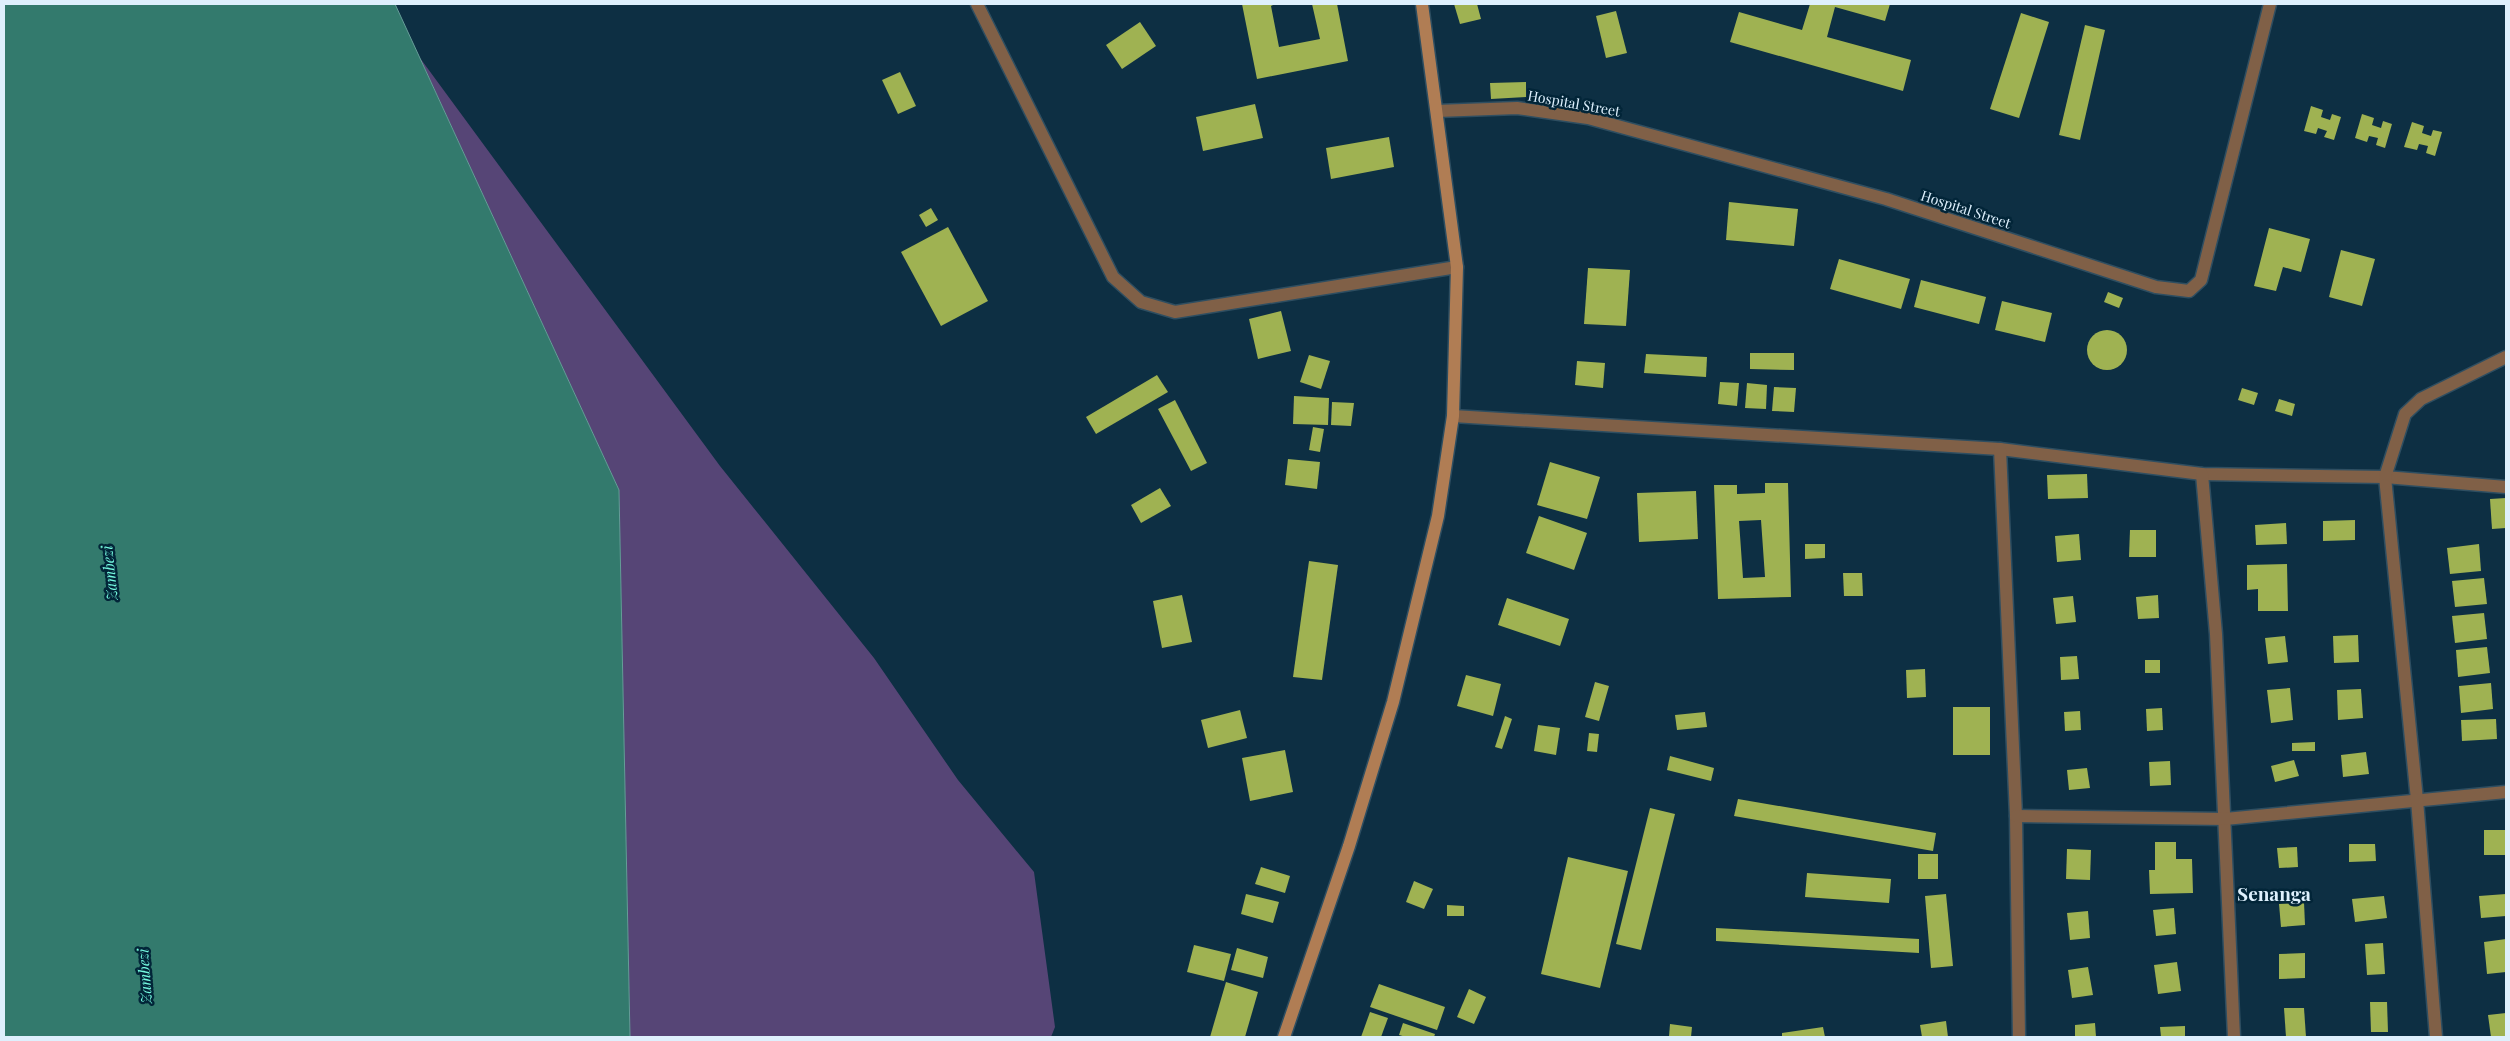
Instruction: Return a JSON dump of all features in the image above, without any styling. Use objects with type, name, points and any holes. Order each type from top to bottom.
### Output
[{"type":"street","points":[[977,4],[1113,277],[1141,302],[1174,312],[1457,267]]},
{"type":"street","points":[[1284,1037],[1349,846],[1393,702],[1438,516],[1453,416],[1457,267],[1422,4]]},
{"type":"street","name":"Hospital Street","points":[[1437,111],[1517,108],[1588,118],[1886,199],[2156,287],[2189,291],[2202,280],[2270,4]]},
{"type":"street","points":[[2436,1037],[2417,800],[2384,477],[2405,414],[2421,399],[2506,357]]},
{"type":"street","points":[[1453,416],[2000,449],[2202,474],[2384,477],[2506,487]]},
{"type":"street","points":[[2000,449],[2016,816],[2019,1037]]},
{"type":"street","points":[[2202,474],[2216,634],[2226,819],[2234,1037]]},
{"type":"street","points":[[2016,816],[2226,819],[2506,792]]},
{"type":"shaded area","points":[[420,58],[720,466],[874,658],[958,780],[1034,872],[1055,1027],[1051,1037],[630,1037],[619,490]]},
{"type":"water","name":"Zambezi","points":[[4,4],[395,4],[619,490],[630,1037],[4,1037]]},
{"type":"building","points":[[1242,4],[1275,4],[1271,6],[1279,47],[1320,39],[1312,4],[1337,4],[1348,61],[1257,79]]},
{"type":"building","points":[[1454,4],[1477,4],[1481,19],[1460,24]]},
{"type":"building","points":[[1810,4],[1890,4],[1885,21],[1835,7],[1827,37],[1911,60],[1903,91],[1730,42],[1739,12],[1802,30]]},
{"type":"building","points":[[1616,11],[1627,53],[1606,58],[1596,16]]},
{"type":"building","points":[[2021,13],[2049,22],[2019,118],[1990,109]]},
{"type":"building","points":[[1140,22],[1156,46],[1122,69],[1106,45]]},
{"type":"building","points":[[2085,25],[2105,30],[2080,140],[2059,135]]},
{"type":"building","points":[[900,72],[916,106],[898,114],[882,80]]},
{"type":"building","points":[[1526,82],[1526,97],[1491,99],[1490,83]]},
{"type":"building","points":[[1255,104],[1263,138],[1203,151],[1196,117]]},
{"type":"building","points":[[2311,106],[2323,110],[2321,117],[2330,120],[2332,114],[2341,117],[2334,140],[2324,137],[2327,131],[2318,128],[2316,134],[2304,131]]},
{"type":"building","points":[[2362,114],[2374,118],[2372,125],[2381,128],[2383,121],[2392,124],[2385,148],[2376,145],[2378,138],[2369,136],[2367,142],[2355,138]]},
{"type":"building","points":[[2412,122],[2424,126],[2422,133],[2431,136],[2433,130],[2442,132],[2435,156],[2426,153],[2428,146],[2419,144],[2417,150],[2404,147]]},
{"type":"building","points":[[1389,137],[1394,167],[1331,179],[1326,148]]},
{"type":"building","points":[[1729,202],[1798,209],[1794,246],[1726,240]]},
{"type":"building","points":[[931,208],[938,220],[926,227],[919,215]]},
{"type":"building","points":[[948,227],[988,301],[941,326],[901,252]]},
{"type":"building","points":[[2269,228],[2310,239],[2301,272],[2283,267],[2276,291],[2254,286]]},
{"type":"building","points":[[2341,250],[2375,259],[2362,306],[2329,297]]},
{"type":"building","points":[[1839,259],[1910,279],[1901,309],[1830,289]]},
{"type":"building","points":[[1588,268],[1630,270],[1626,326],[1584,324]]},
{"type":"building","points":[[1921,280],[1986,297],[1979,324],[1914,307]]},
{"type":"building","points":[[2108,292],[2123,298],[2119,308],[2104,302]]},
{"type":"building","points":[[2002,301],[2052,313],[2045,342],[1995,330]]},
{"type":"building","points":[[1281,311],[1291,351],[1258,359],[1249,319]]},
{"type":"building","points":[[2107,330],[2121,336],[2127,350],[2121,364],[2107,370],[2093,364],[2087,350],[2093,336]]},
{"type":"building","points":[[1750,353],[1794,353],[1794,370],[1750,369]]},
{"type":"building","points":[[1646,354],[1707,357],[1706,377],[1644,373]]},
{"type":"building","points":[[1309,355],[1330,361],[1321,389],[1300,382]]},
{"type":"building","points":[[1577,361],[1605,363],[1603,388],[1575,385]]},
{"type":"building","points":[[1157,375],[1168,392],[1096,434],[1086,417]]},
{"type":"building","points":[[1720,382],[1739,383],[1737,406],[1718,404]]},
{"type":"building","points":[[1747,383],[1767,385],[1766,409],[1745,408]]},
{"type":"building","points":[[1774,387],[1796,388],[1794,412],[1772,411]]},
{"type":"building","points":[[2242,388],[2258,393],[2254,405],[2238,400]]},
{"type":"building","points":[[1294,396],[1329,398],[1328,425],[1293,424]]},
{"type":"building","points":[[2279,399],[2295,404],[2292,416],[2275,411]]},
{"type":"building","points":[[1175,400],[1207,463],[1191,471],[1158,409]]},
{"type":"building","points":[[1332,402],[1354,403],[1351,426],[1331,425]]},
{"type":"building","points":[[1313,427],[1324,429],[1320,452],[1309,450]]},
{"type":"building","points":[[1288,459],[1320,462],[1317,489],[1285,485]]},
{"type":"building","points":[[1550,462],[1600,477],[1587,519],[1537,505]]},
{"type":"building","points":[[2087,474],[2088,498],[2048,499],[2047,475]]},
{"type":"building","points":[[1765,483],[1788,483],[1791,597],[1718,599],[1714,485],[1737,485],[1737,494],[1765,493]],"holes":[[[1761,520],[1765,577],[1743,578],[1739,521]]]},
{"type":"building","points":[[1160,488],[1171,506],[1141,523],[1131,505]]},
{"type":"building","points":[[1696,491],[1698,539],[1639,542],[1637,493]]},
{"type":"building","points":[[2506,498],[2506,528],[2492,529],[2490,499]]},
{"type":"building","points":[[1539,516],[1587,533],[1574,570],[1526,553]]},
{"type":"building","points":[[2355,520],[2355,540],[2323,541],[2323,521]]},
{"type":"building","points":[[2286,523],[2287,544],[2256,545],[2255,525]]},
{"type":"building","points":[[2130,530],[2156,530],[2156,557],[2129,557]]},
{"type":"building","points":[[2079,534],[2081,560],[2057,562],[2055,536]]},
{"type":"building","points":[[1805,544],[1825,544],[1825,558],[1805,559]]},
{"type":"building","points":[[2479,544],[2481,571],[2450,574],[2447,548]]},
{"type":"building","points":[[1309,561],[1338,565],[1322,680],[1293,677]]},
{"type":"building","points":[[2287,564],[2288,611],[2258,611],[2258,589],[2247,590],[2247,565]]},
{"type":"building","points":[[1843,573],[1862,573],[1863,596],[1844,596]]},
{"type":"building","points":[[2484,578],[2487,604],[2455,607],[2452,581]]},
{"type":"building","points":[[1182,595],[1192,642],[1162,648],[1153,601]]},
{"type":"building","points":[[2158,595],[2159,618],[2138,619],[2136,597]]},
{"type":"building","points":[[2073,596],[2076,622],[2056,624],[2053,598]]},
{"type":"building","points":[[1507,598],[1569,619],[1560,646],[1498,625]]},
{"type":"building","points":[[2484,613],[2487,639],[2455,643],[2452,616]]},
{"type":"building","points":[[2358,635],[2359,662],[2334,663],[2333,636]]},
{"type":"building","points":[[2285,636],[2288,662],[2268,664],[2265,638]]},
{"type":"building","points":[[2487,647],[2490,673],[2458,677],[2456,650]]},
{"type":"building","points":[[2077,656],[2079,679],[2061,680],[2060,657]]},
{"type":"building","points":[[2145,660],[2160,660],[2160,673],[2145,673]]},
{"type":"building","points":[[1925,669],[1926,697],[1907,698],[1906,670]]},
{"type":"building","points":[[1466,675],[1501,684],[1493,716],[1457,706]]},
{"type":"building","points":[[1595,682],[1609,686],[1599,721],[1585,717]]},
{"type":"building","points":[[2491,683],[2493,709],[2461,713],[2459,686]]},
{"type":"building","points":[[2290,688],[2293,720],[2271,723],[2267,690]]},
{"type":"building","points":[[2361,689],[2363,718],[2338,720],[2337,690]]},
{"type":"building","points":[[1953,707],[1990,707],[1990,755],[1953,755]]},
{"type":"building","points":[[2162,708],[2163,730],[2147,731],[2146,709]]},
{"type":"building","points":[[1240,710],[1247,738],[1208,748],[1201,720]]},
{"type":"building","points":[[2080,711],[2081,730],[2065,731],[2064,712]]},
{"type":"building","points":[[1705,712],[1707,727],[1677,730],[1675,715]]},
{"type":"building","points":[[1505,716],[1512,719],[1502,749],[1495,747]]},
{"type":"building","points":[[2496,719],[2497,739],[2462,741],[2461,720]]},
{"type":"building","points":[[1538,725],[1560,728],[1556,755],[1534,751]]},
{"type":"building","points":[[1589,733],[1599,734],[1597,752],[1587,751]]},
{"type":"building","points":[[2315,742],[2315,751],[2292,751],[2292,743]]},
{"type":"building","points":[[1285,750],[1293,792],[1250,801],[1242,758]]},
{"type":"building","points":[[2366,752],[2369,774],[2343,777],[2341,755]]},
{"type":"building","points":[[1670,756],[1714,768],[1711,781],[1667,770]]},
{"type":"building","points":[[2294,760],[2299,776],[2275,782],[2271,766]]},
{"type":"building","points":[[2170,761],[2171,785],[2150,786],[2149,762]]},
{"type":"building","points":[[2087,768],[2090,788],[2069,790],[2067,770]]},
{"type":"building","points":[[1738,799],[1936,833],[1933,851],[1734,816]]},
{"type":"building","points":[[1650,808],[1675,814],[1641,950],[1616,944]]},
{"type":"building","points":[[2484,830],[2506,830],[2506,855],[2484,855]]},
{"type":"building","points":[[2155,842],[2176,842],[2176,859],[2192,859],[2193,893],[2150,894],[2149,870],[2155,870]]},
{"type":"building","points":[[2349,844],[2375,844],[2376,861],[2349,862]]},
{"type":"building","points":[[2297,847],[2298,867],[2279,868],[2277,848]]},
{"type":"building","points":[[2067,849],[2091,850],[2090,880],[2066,879]]},
{"type":"building","points":[[1918,854],[1938,854],[1938,879],[1918,879]]},
{"type":"building","points":[[1568,857],[1628,871],[1600,988],[1541,974]]},
{"type":"building","points":[[1261,867],[1290,876],[1285,893],[1255,884]]},
{"type":"building","points":[[1807,873],[1891,879],[1889,903],[1805,897]]},
{"type":"building","points":[[1414,881],[1433,889],[1424,909],[1406,902]]},
{"type":"building","points":[[1246,894],[1279,902],[1273,923],[1241,914]]},
{"type":"building","points":[[1946,894],[1953,966],[1931,968],[1925,896]]},
{"type":"building","points":[[2506,894],[2506,916],[2481,918],[2479,896]]},
{"type":"building","points":[[2384,896],[2387,918],[2355,922],[2352,899]]},
{"type":"building","points":[[2304,902],[2305,925],[2281,927],[2279,904]]},
{"type":"building","points":[[1447,905],[1464,906],[1464,916],[1447,916]]},
{"type":"building","points":[[2174,908],[2176,934],[2156,936],[2153,910]]},
{"type":"building","points":[[2088,911],[2090,938],[2070,940],[2067,913]]},
{"type":"building","points":[[1716,928],[1919,939],[1919,953],[1716,941]]},
{"type":"building","points":[[2506,939],[2506,972],[2487,974],[2484,942]]},
{"type":"building","points":[[2383,943],[2385,974],[2367,975],[2365,944]]},
{"type":"building","points":[[1194,945],[1231,954],[1224,981],[1187,972]]},
{"type":"building","points":[[1237,948],[1268,957],[1263,978],[1231,970]]},
{"type":"building","points":[[2305,953],[2305,978],[2279,979],[2279,954]]},
{"type":"building","points":[[2177,962],[2181,991],[2158,994],[2154,965]]},
{"type":"building","points":[[2088,967],[2093,995],[2072,998],[2068,970]]},
{"type":"building","points":[[1226,982],[1258,992],[1245,1037],[1210,1037]]},
{"type":"building","points":[[1379,984],[1445,1007],[1437,1030],[1370,1007]]},
{"type":"building","points":[[1469,989],[1486,997],[1474,1024],[1457,1017]]},
{"type":"building","points":[[2370,1002],[2387,1002],[2388,1032],[2371,1032]]},
{"type":"building","points":[[2284,1008],[2304,1008],[2306,1037],[2286,1037]]},
{"type":"building","points":[[1370,1012],[1388,1018],[1381,1037],[1361,1037]]},
{"type":"building","points":[[2506,1013],[2506,1037],[2491,1037],[2488,1015]]},
{"type":"building","points":[[1946,1021],[1948,1037],[1922,1037],[1920,1025]]},
{"type":"building","points":[[1403,1023],[1435,1034],[1434,1037],[1406,1037],[1399,1035]]},
{"type":"building","points":[[2095,1023],[2096,1037],[2075,1037],[2075,1025]]},
{"type":"building","points":[[1670,1024],[1692,1027],[1691,1037],[1669,1037]]},
{"type":"building","points":[[2185,1026],[2185,1037],[2161,1037],[2160,1027]]},
{"type":"building","points":[[1823,1027],[1825,1037],[1782,1037],[1782,1033]]},
{"type":"district","name":"Senanga","points":[[2274,893]]}]
